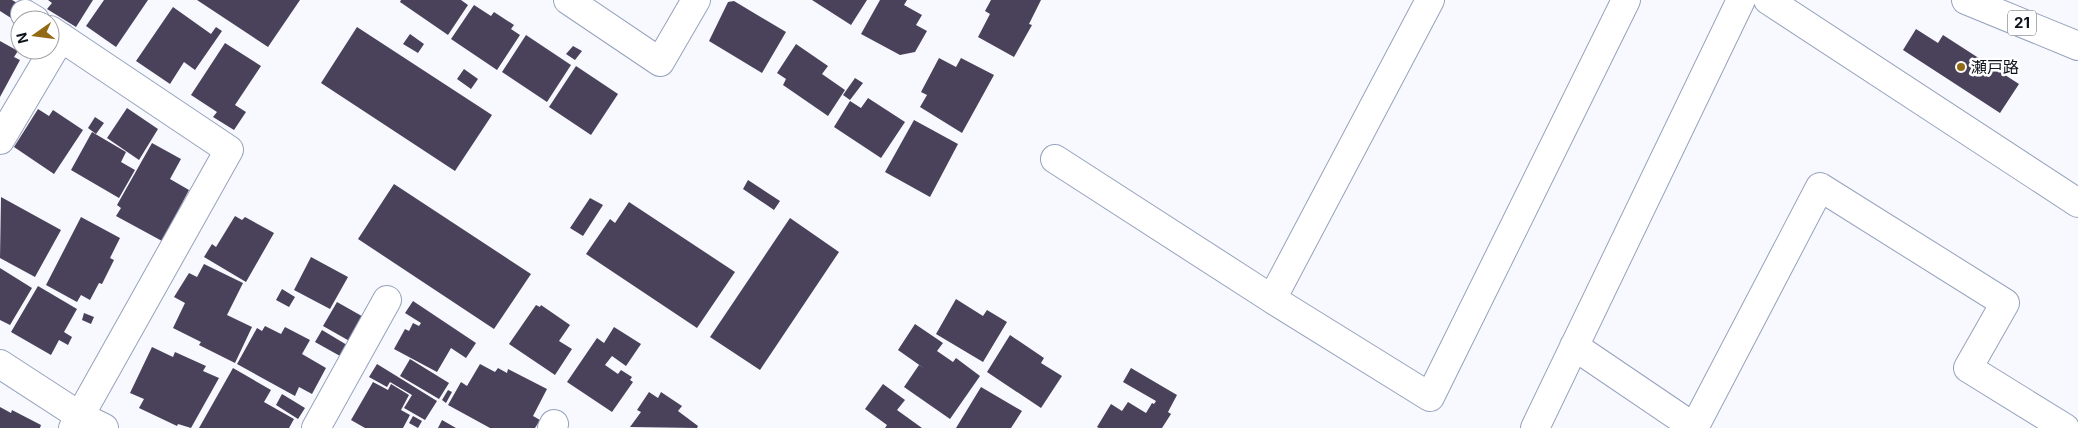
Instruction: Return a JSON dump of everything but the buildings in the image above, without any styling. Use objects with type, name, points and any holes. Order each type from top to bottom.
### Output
[{"type":"street","points":[[568,0],[660,62],[696,0]]},
{"type":"street","points":[[1272,298],[1430,0]]},
{"type":"street","points":[[1055,160],[1430,398],[1626,0]]},
{"type":"street","points":[[1535,428],[1740,0]]},
{"type":"street","points":[[1768,0],[2078,203]]},
{"type":"street","name":"21","points":[[1966,0],[2078,46]]},
{"type":"street","points":[[0,364],[85,424],[230,150],[60,37]]},
{"type":"street","points":[[0,140],[42,60]]},
{"type":"street","points":[[1574,346],[1694,428],[1820,187],[2005,303],[1968,368],[2065,428]]},
{"type":"street","points":[[316,428],[387,300]]},
{"type":"place","name":"瀬戸路","points":[[1961,67]]}]
